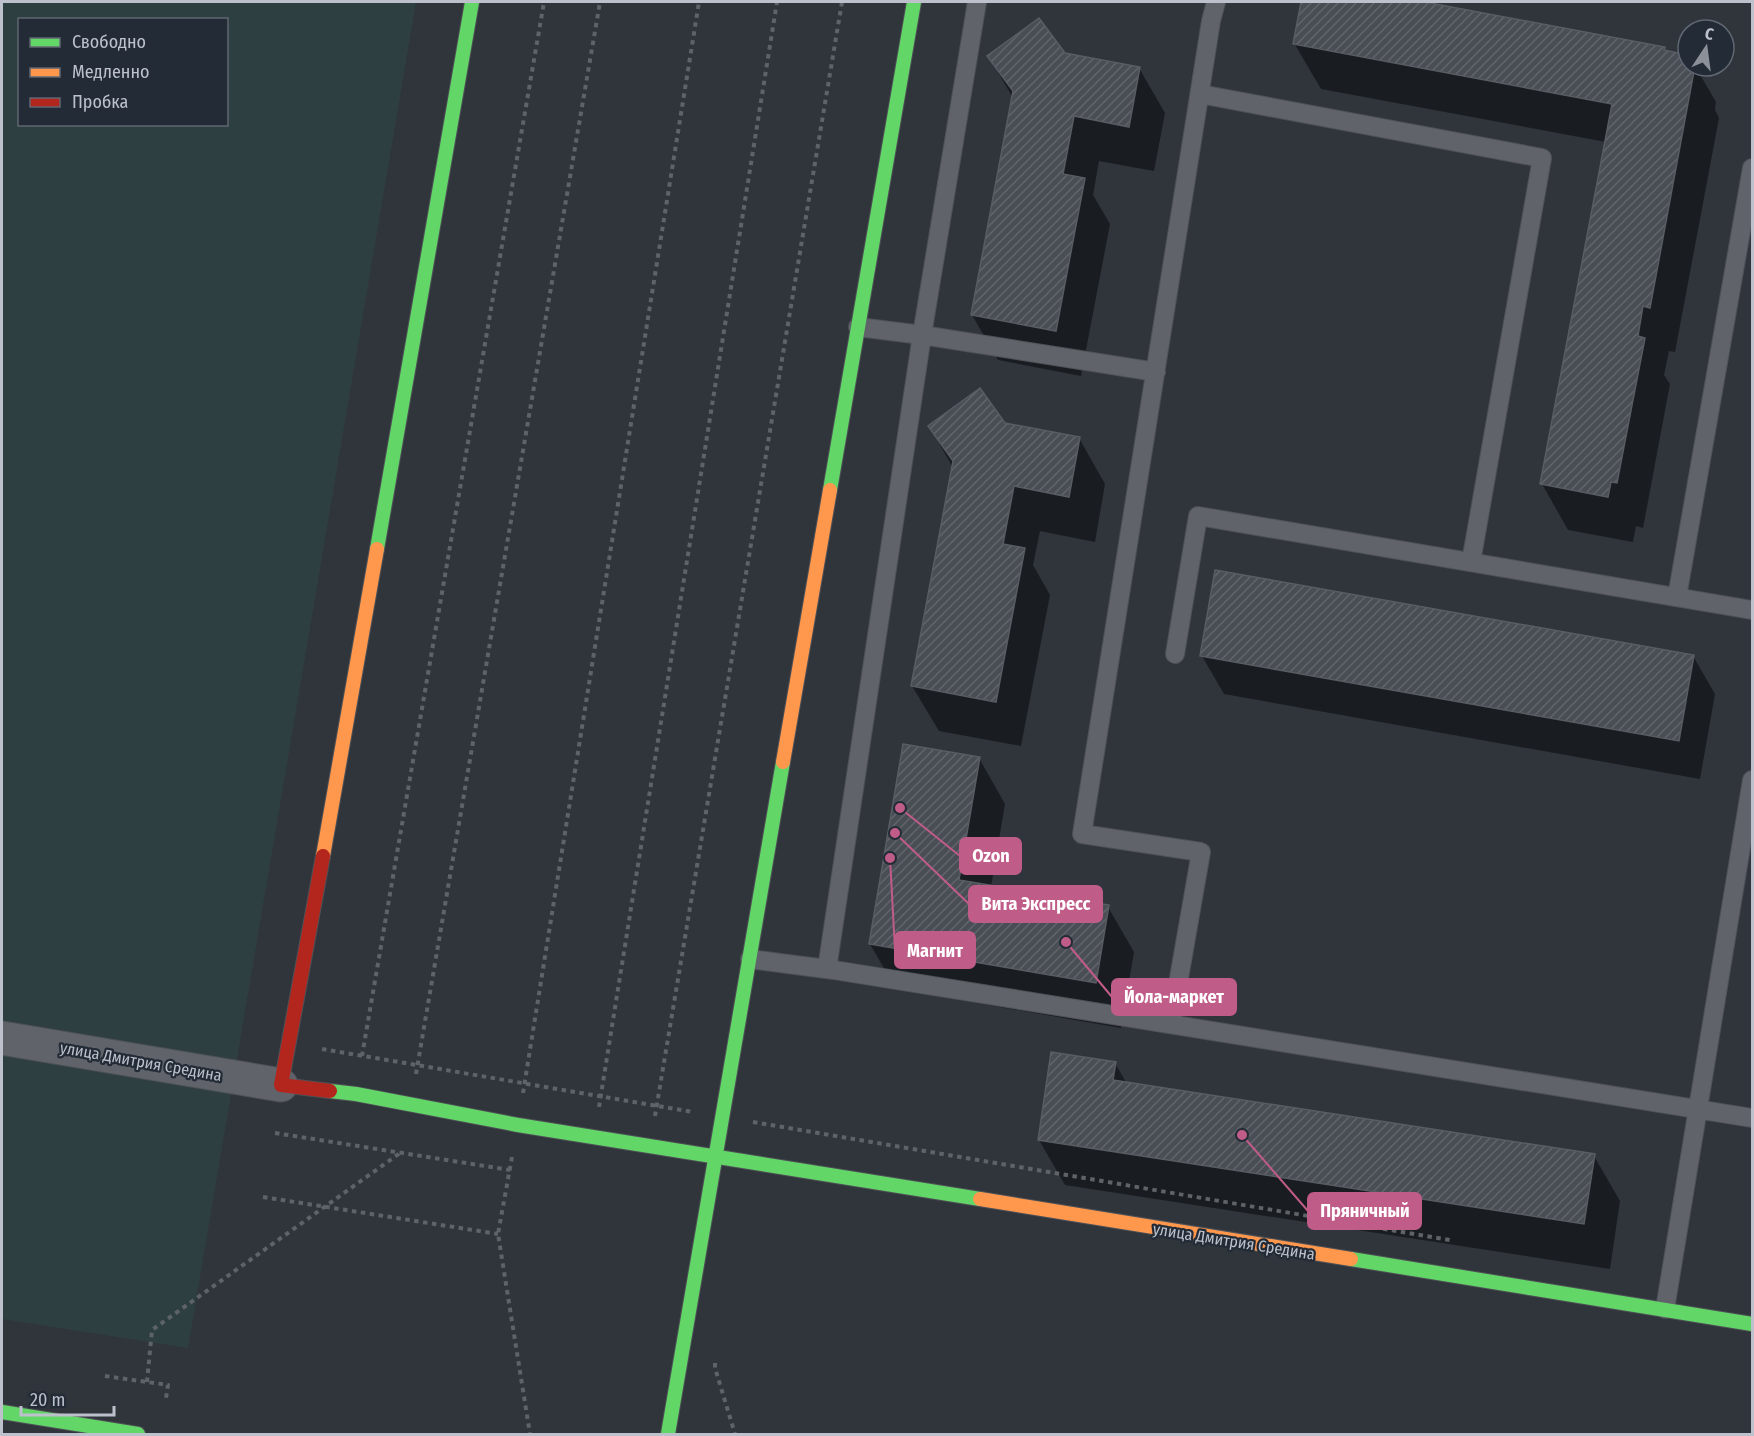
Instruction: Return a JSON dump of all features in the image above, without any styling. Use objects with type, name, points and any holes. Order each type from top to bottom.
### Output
[{"type":"street","points":[[281,1085],[291,1044],[472,2]]},
{"type":"street","points":[[668,1434],[914,2]]},
{"type":"street","name":"улица Дмитрия Средина","points":[[2,1038],[281,1085],[356,1094],[518,1125],[716,1158],[1752,1324]]},
{"type":"street","points":[[2,1412],[138,1434]]},
{"type":"lane","points":[[827,969],[922,335],[977,2]]},
{"type":"lane","points":[[1171,1024],[1200,852],[1082,834],[1216,2]]},
{"type":"lane","points":[[1200,94],[1542,158],[1471,562]]},
{"type":"lane","points":[[1677,597],[1752,168]]},
{"type":"lane","points":[[858,327],[1156,372]]},
{"type":"lane","points":[[1175,654],[1198,516],[1752,610]]},
{"type":"lane","points":[[1665,1309],[1698,1108],[1745,871],[1752,780]]},
{"type":"lane","points":[[750,959],[827,969],[1752,1118]]},
{"type":"path","points":[[356,1094],[544,2]]},
{"type":"path","points":[[411,1105],[600,2]]},
{"type":"path","points":[[530,1434],[498,1234],[525,1083],[699,2]]},
{"type":"path","points":[[594,1138],[777,2]]},
{"type":"path","points":[[650,1147],[842,2]]},
{"type":"path","points":[[291,1044],[1460,1242]]},
{"type":"path","points":[[748,1163],[755,1122]]},
{"type":"path","points":[[275,1133],[510,1170]]},
{"type":"path","points":[[147,1382],[152,1330],[400,1153]]},
{"type":"path","points":[[263,1197],[498,1234]]},
{"type":"path","points":[[716,1356],[715,1368],[735,1434]]},
{"type":"path","points":[[105,1376],[168,1385],[166,1398]]},
{"type":"shaded area","points":[[2,2],[416,2],[188,1348],[2,1319]]},
{"type":"building","points":[[1301,2],[1425,2],[1665,47],[1664,50],[1676,52],[1676,78],[1693,78],[1650,308],[1643,306],[1638,336],[1645,338],[1617,483],[1611,482],[1608,497],[1540,484],[1612,104],[1293,44]]},
{"type":"building","points":[[1039,18],[1065,53],[1140,67],[1129,127],[1074,116],[1063,174],[1085,178],[1056,331],[971,315],[1013,91],[987,56]]},
{"type":"building","points":[[980,388],[1005,423],[1080,437],[1069,497],[1014,486],[1003,544],[1025,548],[996,702],[911,686],[953,461],[928,426]]},
{"type":"building","points":[[1215,570],[1694,655],[1679,741],[1200,656]]},
{"type":"building","points":[[903,744],[980,757],[959,880],[1109,905],[1096,983],[869,944]]},
{"type":"building","points":[[1051,1052],[1116,1062],[1113,1080],[1595,1154],[1584,1224],[1038,1140]]},
{"type":"traffic: fast","points":[[377,549],[472,2]]},
{"type":"traffic: fast","points":[[830,490],[914,2]]},
{"type":"traffic: fast","points":[[668,1434],[783,762]]},
{"type":"traffic: fast","points":[[330,1091],[518,1125],[980,1199]]},
{"type":"traffic: fast","points":[[1351,1259],[1752,1324]]},
{"type":"traffic: fast","points":[[2,1412],[138,1434]]},
{"type":"traffic: slow","points":[[783,762],[830,490]]},
{"type":"traffic: slow","points":[[323,856],[377,549]]},
{"type":"traffic: slow","points":[[980,1199],[1351,1259]]},
{"type":"traffic: jam","points":[[323,856],[281,1085],[330,1091]]},
{"type":"place","name":"Ozon","points":[[900,808]]},
{"type":"place","name":"Вита Экспресс","points":[[895,833]]},
{"type":"place","name":"Магнит","points":[[890,858]]},
{"type":"place","name":"Йола-маркет","points":[[1066,942]]},
{"type":"place","name":"Пряничный","points":[[1242,1135]]}]
